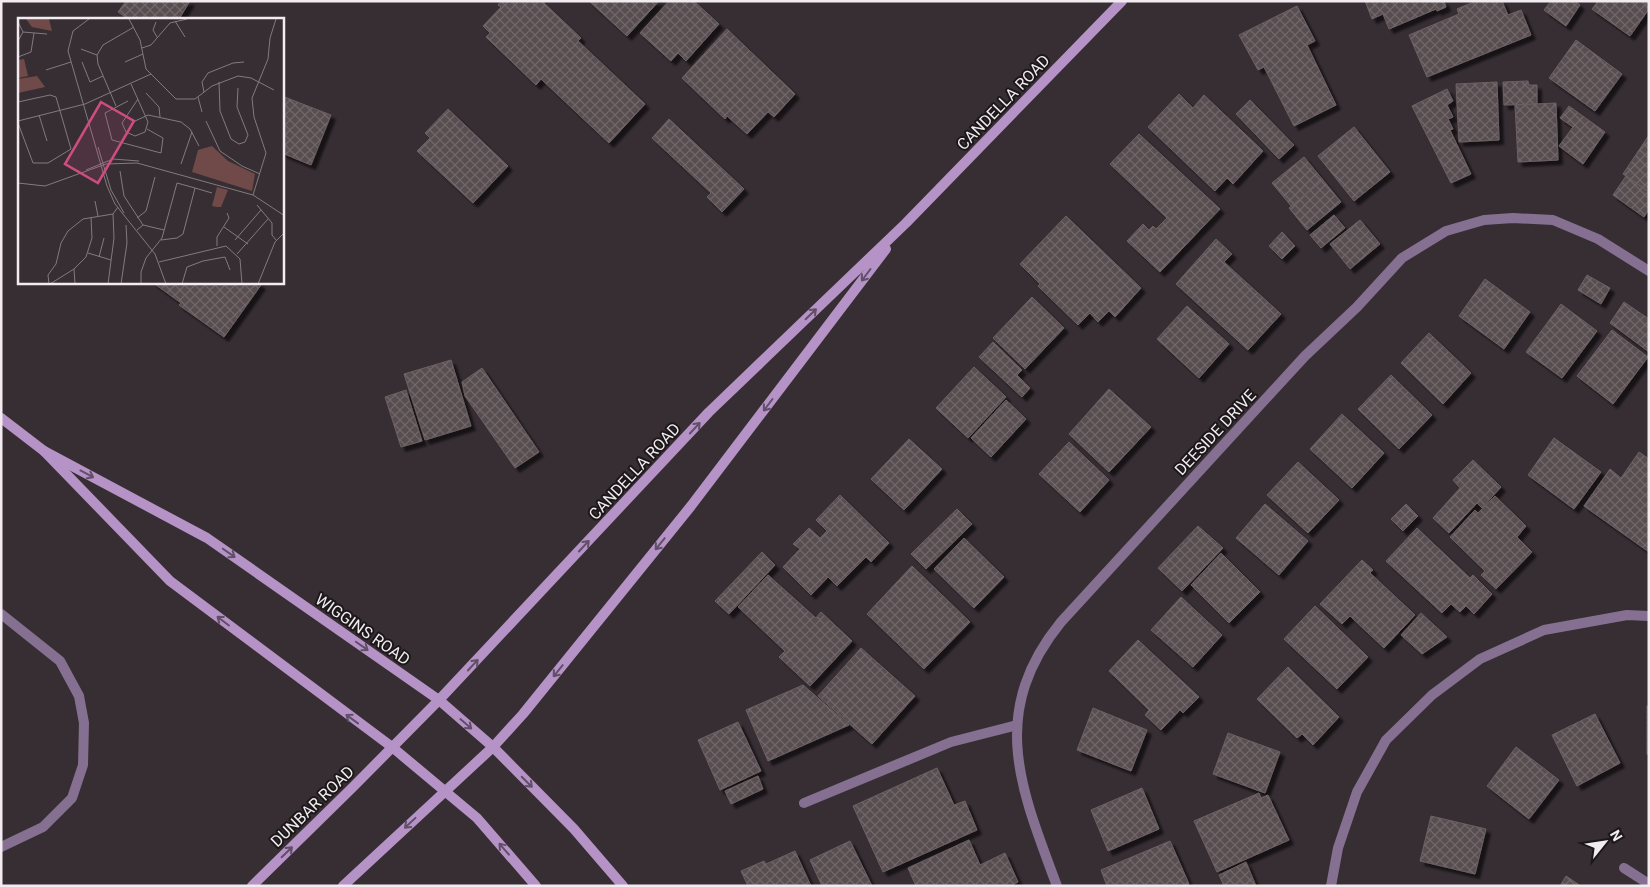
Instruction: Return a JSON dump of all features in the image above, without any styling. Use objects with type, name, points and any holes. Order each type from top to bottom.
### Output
[{"type":"street","name":"CANDELLA ROAD","points":[[392,747],[440,700],[710,412],[906,223],[1122,1]]},
{"type":"street","name":"DEESIDE DRIVE","points":[[1057,886],[1029,811],[1021,778],[1017,725],[1025,684],[1032,666],[1045,642],[1061,622],[1305,356],[1358,306],[1402,258],[1446,231],[1484,220],[1513,218],[1553,220],[1598,239],[1649,271]]},
{"type":"street","name":"CANDELLA ROAD","points":[[445,790],[493,747],[523,714],[691,506],[906,223]]},
{"type":"street","name":"WIGGINS ROAD","points":[[1,418],[44,451],[170,581],[392,747],[445,790],[477,818],[536,886]]},
{"type":"street","name":"WIGGINS ROAD","points":[[44,451],[207,538],[440,700],[493,747],[574,829],[623,886]]},
{"type":"street","points":[[1,614],[60,662],[79,696],[84,723],[83,765],[72,798],[43,827],[1,847]]},
{"type":"street","points":[[1331,886],[1338,848],[1357,792],[1386,740],[1432,695],[1480,660],[1544,630],[1627,615],[1649,616]]},
{"type":"street","points":[[804,803],[950,742],[1017,725]]},
{"type":"street","name":"DUNBAR ROAD","points":[[252,886],[392,747]]},
{"type":"street","points":[[343,886],[445,790]]},
{"type":"street","points":[[1624,868],[1649,884]]},
{"type":"building","points":[[126,1],[190,1],[180,18],[127,18],[118,12]]},
{"type":"building","points":[[501,1],[542,1],[581,38],[578,41],[645,104],[609,143],[541,79],[536,85],[486,37],[490,33],[483,26],[501,7],[498,5]]},
{"type":"building","points":[[589,1],[659,1],[627,36]]},
{"type":"building","points":[[669,1],[694,1],[719,24],[686,61],[678,53],[671,61],[640,33]]},
{"type":"building","points":[[1365,1],[1444,1],[1446,7],[1437,11],[1436,9],[1389,29],[1383,14],[1372,19]]},
{"type":"building","points":[[1476,1],[1502,1],[1508,15],[1521,10],[1531,35],[1427,77],[1409,35],[1459,14],[1457,9]]},
{"type":"building","points":[[1551,1],[1575,1],[1580,5],[1566,26],[1544,10]]},
{"type":"building","points":[[1598,1],[1649,1],[1649,9],[1630,36],[1592,9]]},
{"type":"building","points":[[1297,6],[1315,41],[1307,45],[1336,105],[1294,126],[1264,67],[1258,70],[1239,35]]},
{"type":"building","points":[[727,29],[795,94],[774,117],[768,112],[747,134],[727,116],[725,119],[682,78]]},
{"type":"building","points":[[1576,40],[1622,74],[1595,111],[1549,78]]},
{"type":"building","points":[[1528,81],[1529,85],[1537,85],[1537,104],[1504,105],[1503,82]]},
{"type":"building","points":[[1497,82],[1499,140],[1459,142],[1456,84]]},
{"type":"building","points":[[1447,89],[1453,101],[1447,105],[1453,117],[1448,119],[1453,129],[1450,130],[1471,174],[1451,183],[1412,106]]},
{"type":"building","points":[[1179,94],[1193,108],[1204,95],[1263,151],[1233,184],[1227,178],[1215,191],[1148,127]]},
{"type":"building","points":[[284,97],[331,115],[311,165],[284,154]]},
{"type":"building","points":[[1250,100],[1294,145],[1279,159],[1236,114]]},
{"type":"building","points":[[1556,103],[1558,160],[1518,162],[1515,105]]},
{"type":"building","points":[[1569,106],[1605,132],[1583,164],[1559,146],[1573,127],[1560,118]]},
{"type":"building","points":[[448,109],[508,166],[473,203],[417,151],[430,138],[425,133]]},
{"type":"building","points":[[669,119],[744,189],[722,212],[707,197],[711,193],[652,138]]},
{"type":"building","points":[[1354,127],[1390,172],[1354,201],[1318,156]]},
{"type":"building","points":[[1139,134],[1220,209],[1160,272],[1127,241],[1143,224],[1149,230],[1153,226],[1156,229],[1167,218],[1110,164]]},
{"type":"building","points":[[1649,135],[1649,192],[1623,174]]},
{"type":"building","points":[[1304,157],[1323,180],[1291,206],[1272,183]]},
{"type":"building","points":[[1626,176],[1649,192],[1649,209],[1644,217],[1613,195]]},
{"type":"building","points":[[1323,180],[1341,202],[1307,230],[1289,208]]},
{"type":"building","points":[[1334,215],[1345,228],[1321,248],[1310,235]]},
{"type":"building","points":[[1066,216],[1141,288],[1115,317],[1109,311],[1098,322],[1090,313],[1078,325],[1038,286],[1040,284],[1020,264]]},
{"type":"building","points":[[1360,220],[1380,244],[1350,269],[1330,244]]},
{"type":"building","points":[[1282,232],[1295,246],[1282,259],[1269,246]]},
{"type":"building","points":[[1216,239],[1232,254],[1224,262],[1281,314],[1248,350],[1176,284]]},
{"type":"building","points":[[1587,275],[1610,288],[1601,304],[1578,290]]},
{"type":"building","points":[[1485,279],[1530,312],[1504,349],[1459,316]]},
{"type":"building","points":[[155,284],[261,285],[224,337],[179,305],[181,303]]},
{"type":"building","points":[[1032,297],[1064,328],[1025,369],[993,338]]},
{"type":"building","points":[[1624,302],[1649,319],[1649,352],[1610,323]]},
{"type":"building","points":[[1561,304],[1597,331],[1562,378],[1526,352]]},
{"type":"building","points":[[1187,306],[1229,344],[1199,378],[1157,339]]},
{"type":"building","points":[[1612,330],[1648,357],[1613,404],[1577,376]]},
{"type":"building","points":[[1429,333],[1471,373],[1443,404],[1401,363]]},
{"type":"building","points":[[993,342],[1022,370],[1017,375],[1030,388],[1022,397],[979,357]]},
{"type":"building","points":[[451,360],[471,426],[425,440],[404,374]]},
{"type":"building","points":[[974,367],[1006,397],[968,438],[936,408]]},
{"type":"building","points":[[482,368],[539,452],[515,468],[465,396],[462,382]]},
{"type":"building","points":[[1391,375],[1432,415],[1399,449],[1358,409]]},
{"type":"building","points":[[1109,389],[1151,427],[1109,472],[1069,434]]},
{"type":"building","points":[[406,390],[422,441],[401,447],[385,397]]},
{"type":"building","points":[[1006,400],[1026,419],[991,457],[971,438]]},
{"type":"building","points":[[1342,414],[1384,453],[1352,488],[1310,449]]},
{"type":"building","points":[[1554,438],[1601,472],[1574,509],[1528,475]]},
{"type":"building","points":[[909,439],[942,469],[904,510],[871,479]]},
{"type":"building","points":[[1069,442],[1109,480],[1080,512],[1039,474]]},
{"type":"building","points":[[1639,452],[1649,459],[1649,552],[1584,506],[1610,469],[1621,478]]},
{"type":"building","points":[[1473,460],[1501,487],[1482,508],[1477,503],[1449,533],[1433,518],[1460,488],[1453,480]]},
{"type":"building","points":[[1298,462],[1339,500],[1308,533],[1267,495]]},
{"type":"building","points":[[840,495],[889,543],[871,562],[866,557],[837,586],[828,577],[811,595],[783,567],[800,549],[793,544],[809,528],[820,538],[827,531],[816,520]]},
{"type":"building","points":[[1495,496],[1526,526],[1517,537],[1532,552],[1496,589],[1481,575],[1485,571],[1450,537],[1475,510],[1478,513]]},
{"type":"building","points":[[1265,504],[1308,541],[1279,575],[1236,538]]},
{"type":"building","points":[[1406,504],[1418,516],[1403,531],[1391,519]]},
{"type":"building","points":[[957,509],[972,524],[926,569],[911,554]]},
{"type":"building","points":[[1198,526],[1223,548],[1182,591],[1158,568]]},
{"type":"building","points":[[1417,528],[1470,578],[1473,575],[1492,594],[1474,614],[1466,606],[1460,612],[1451,604],[1442,613],[1386,561]]},
{"type":"building","points":[[964,538],[1004,577],[974,608],[934,569]]},
{"type":"building","points":[[762,552],[775,565],[729,614],[715,601]]},
{"type":"building","points":[[1221,553],[1260,592],[1229,623],[1191,585]]},
{"type":"building","points":[[1362,560],[1373,570],[1370,573],[1415,615],[1384,648],[1350,616],[1342,624],[1320,604]]},
{"type":"building","points":[[912,566],[970,622],[924,669],[867,614]]},
{"type":"building","points":[[768,575],[816,618],[821,612],[852,641],[810,686],[779,657],[785,651],[738,607]]},
{"type":"building","points":[[1181,597],[1222,635],[1193,667],[1151,630]]},
{"type":"building","points":[[1315,606],[1368,657],[1337,689],[1284,639]]},
{"type":"building","points":[[1421,613],[1447,637],[1422,654],[1401,635]]},
{"type":"building","points":[[1138,640],[1199,697],[1183,713],[1180,710],[1161,730],[1145,715],[1149,710],[1109,671]]},
{"type":"building","points":[[861,648],[915,696],[872,744],[818,696]]},
{"type":"building","points":[[1288,667],[1339,717],[1313,745],[1302,734],[1297,738],[1257,699]]},
{"type":"building","points":[[803,685],[849,725],[768,761],[746,710]]},
{"type":"building","points":[[1647,706],[1649,706],[1649,754],[1647,754]]},
{"type":"building","points":[[1093,708],[1147,730],[1131,771],[1077,750]]},
{"type":"building","points":[[1595,714],[1620,763],[1577,786],[1552,735]]},
{"type":"building","points":[[738,722],[761,771],[720,790],[698,740]]},
{"type":"building","points":[[1228,733],[1280,752],[1265,793],[1213,774]]},
{"type":"building","points":[[1516,747],[1559,780],[1529,819],[1487,786]]},
{"type":"building","points":[[937,768],[954,805],[965,801],[977,830],[883,872],[853,806]]},
{"type":"building","points":[[758,776],[763,789],[731,804],[725,791]]},
{"type":"building","points":[[1142,788],[1159,829],[1108,851],[1091,810]]},
{"type":"building","points":[[1259,793],[1261,798],[1268,795],[1289,840],[1217,872],[1194,821]]},
{"type":"building","points":[[1431,816],[1486,829],[1475,874],[1420,861]]},
{"type":"building","points":[[969,840],[980,865],[1005,853],[1018,882],[1010,886],[916,886],[908,868]]},
{"type":"building","points":[[850,841],[872,886],[822,886],[810,860]]},
{"type":"building","points":[[1170,841],[1189,884],[1184,886],[1107,886],[1101,870]]},
{"type":"building","points":[[795,851],[811,886],[748,886],[741,871],[764,861],[766,864]]},
{"type":"building","points":[[1246,862],[1256,886],[1224,886],[1219,875]]},
{"type":"building","points":[[1566,876],[1581,886],[1560,886]]}]
